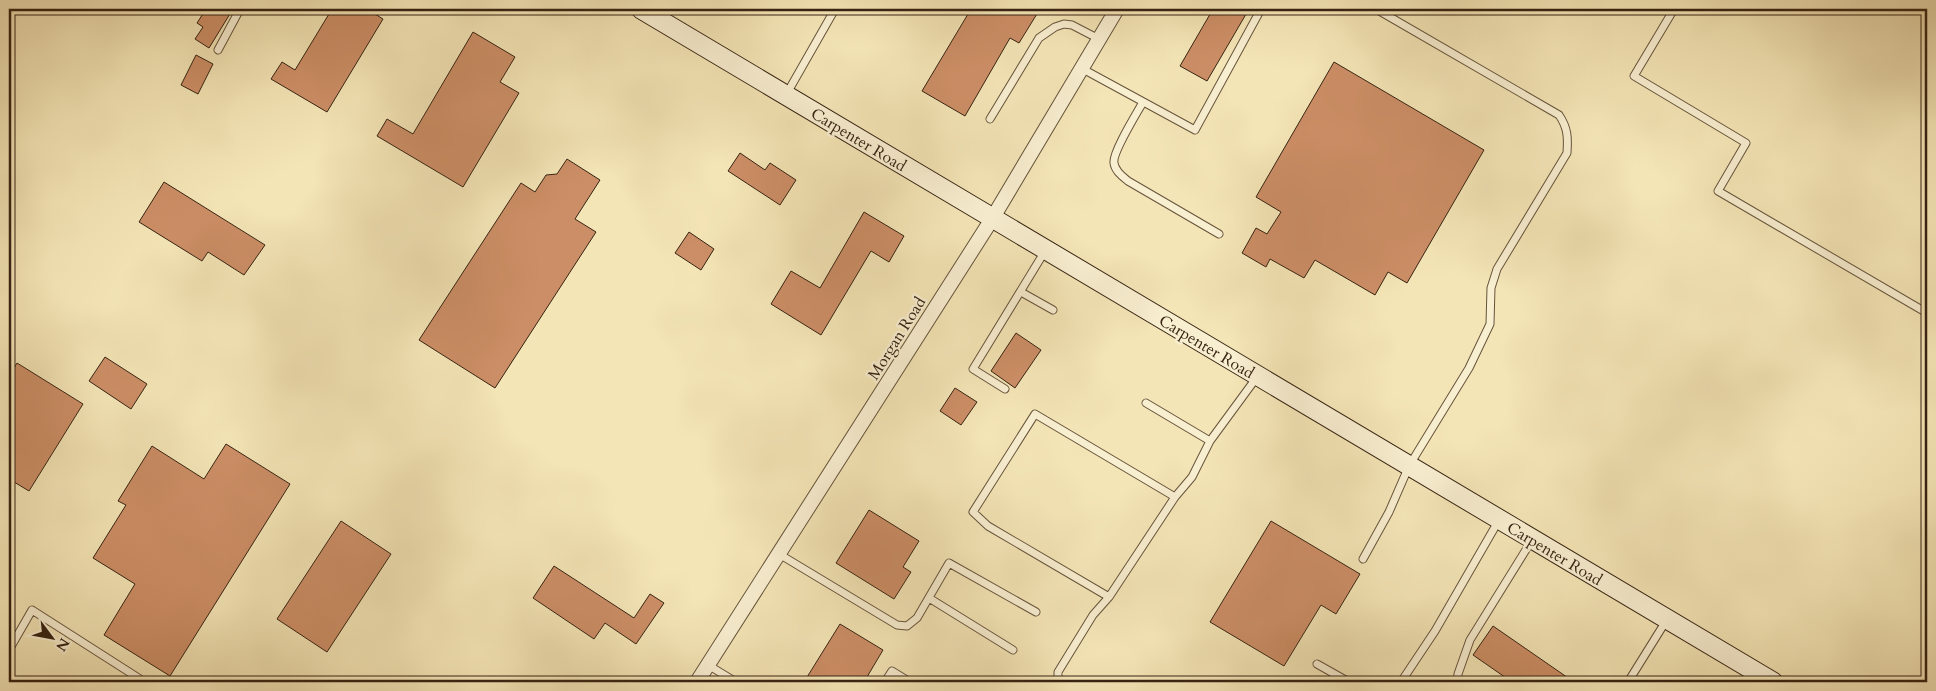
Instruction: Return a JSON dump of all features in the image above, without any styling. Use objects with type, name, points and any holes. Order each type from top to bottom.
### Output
[{"type":"main road","name":"Carpenter Road","points":[[641,9],[1773,682]]},
{"type":"street","name":"Morgan Road","points":[[697,682],[992,219],[1117,9]]},
{"type":"lane","points":[[218,50],[240,9]]},
{"type":"lane","points":[[786,95],[835,9]]},
{"type":"lane","points":[[1081,68],[1195,130],[1262,9]]},
{"type":"lane","points":[[1363,559],[1390,512],[1409,466],[1469,368],[1490,324],[1492,280],[1567,153],[1568,134],[1565,124],[1558,115],[1376,9]]},
{"type":"lane","points":[[1674,9],[1634,76],[1746,143],[1718,191],[1927,313]]},
{"type":"lane","points":[[990,119],[1038,38],[1055,27],[1064,24],[1072,25],[1099,39]]},
{"type":"lane","points":[[1143,102],[1113,160],[1115,168],[1128,181],[1219,234]]},
{"type":"lane","points":[[1005,389],[973,369],[1046,250]]},
{"type":"lane","points":[[1021,292],[1053,310]]},
{"type":"lane","points":[[1058,682],[1058,672],[1093,614],[1110,596],[1176,497],[1192,477],[1210,441],[1257,376]]},
{"type":"lane","points":[[1146,402],[1210,441]]},
{"type":"lane","points":[[1110,596],[988,526],[973,512],[1035,414],[1176,497]]},
{"type":"lane","points":[[1401,682],[1435,630],[1499,520]]},
{"type":"lane","points":[[1457,682],[1470,640],[1532,539]]},
{"type":"lane","points":[[779,554],[897,625],[907,626],[917,618],[949,562],[1036,612]]},
{"type":"lane","points":[[929,598],[1013,650]]},
{"type":"lane","points":[[9,650],[32,610],[140,679],[138,682]]},
{"type":"lane","points":[[1628,682],[1667,619]]},
{"type":"lane","points":[[1317,664],[1349,682]]},
{"type":"lane","points":[[708,665],[736,682]]},
{"type":"lane","points":[[885,682],[892,671],[910,682]]},
{"type":"lane","points":[[1923,682],[1927,674]]},
{"type":"building","points":[[206,9],[233,9],[209,48],[195,39],[203,27],[197,23]]},
{"type":"building","points":[[332,9],[367,9],[383,19],[327,112],[271,79],[282,62],[295,70]]},
{"type":"building","points":[[971,9],[1040,9],[1019,43],[1010,38],[965,116],[922,91]]},
{"type":"building","points":[[1213,9],[1249,9],[1207,81],[1180,66]]},
{"type":"building","points":[[473,32],[515,57],[500,82],[519,93],[463,187],[377,136],[387,119],[413,134]]},
{"type":"building","points":[[196,55],[213,64],[198,94],[181,85]]},
{"type":"building","points":[[1334,62],[1484,150],[1407,283],[1388,272],[1375,295],[1315,260],[1304,278],[1270,259],[1266,267],[1242,253],[1256,228],[1267,234],[1281,212],[1256,197]]},
{"type":"building","points":[[740,153],[765,170],[770,163],[796,180],[780,205],[728,171]]},
{"type":"building","points":[[567,159],[600,180],[575,219],[596,232],[495,388],[419,340],[521,183],[535,192],[546,175],[557,174]]},
{"type":"building","points":[[164,182],[265,245],[244,275],[208,252],[202,261],[139,222]]},
{"type":"building","points":[[864,212],[904,236],[889,262],[871,251],[821,335],[771,304],[791,271],[820,288]]},
{"type":"building","points":[[689,232],[714,249],[701,270],[675,253]]},
{"type":"building","points":[[1016,333],[1041,350],[1015,388],[991,371]]},
{"type":"building","points":[[105,357],[147,384],[131,409],[89,381]]},
{"type":"building","points":[[17,363],[83,404],[29,491],[9,479],[9,376]]},
{"type":"building","points":[[955,388],[977,402],[961,425],[940,411]]},
{"type":"building","points":[[226,444],[290,484],[170,676],[104,635],[135,584],[93,558],[126,505],[118,501],[152,446],[204,479]]},
{"type":"building","points":[[869,510],[919,541],[903,567],[911,572],[894,599],[836,563]]},
{"type":"building","points":[[341,521],[391,554],[327,652],[277,619]]},
{"type":"building","points":[[1271,521],[1360,574],[1336,614],[1321,605],[1284,666],[1210,622]]},
{"type":"building","points":[[554,566],[634,618],[650,594],[664,603],[636,644],[605,623],[594,639],[533,598]]},
{"type":"building","points":[[840,624],[883,650],[864,682],[804,682]]},
{"type":"building","points":[[1493,626],[1574,682],[1512,682],[1473,655]]}]
